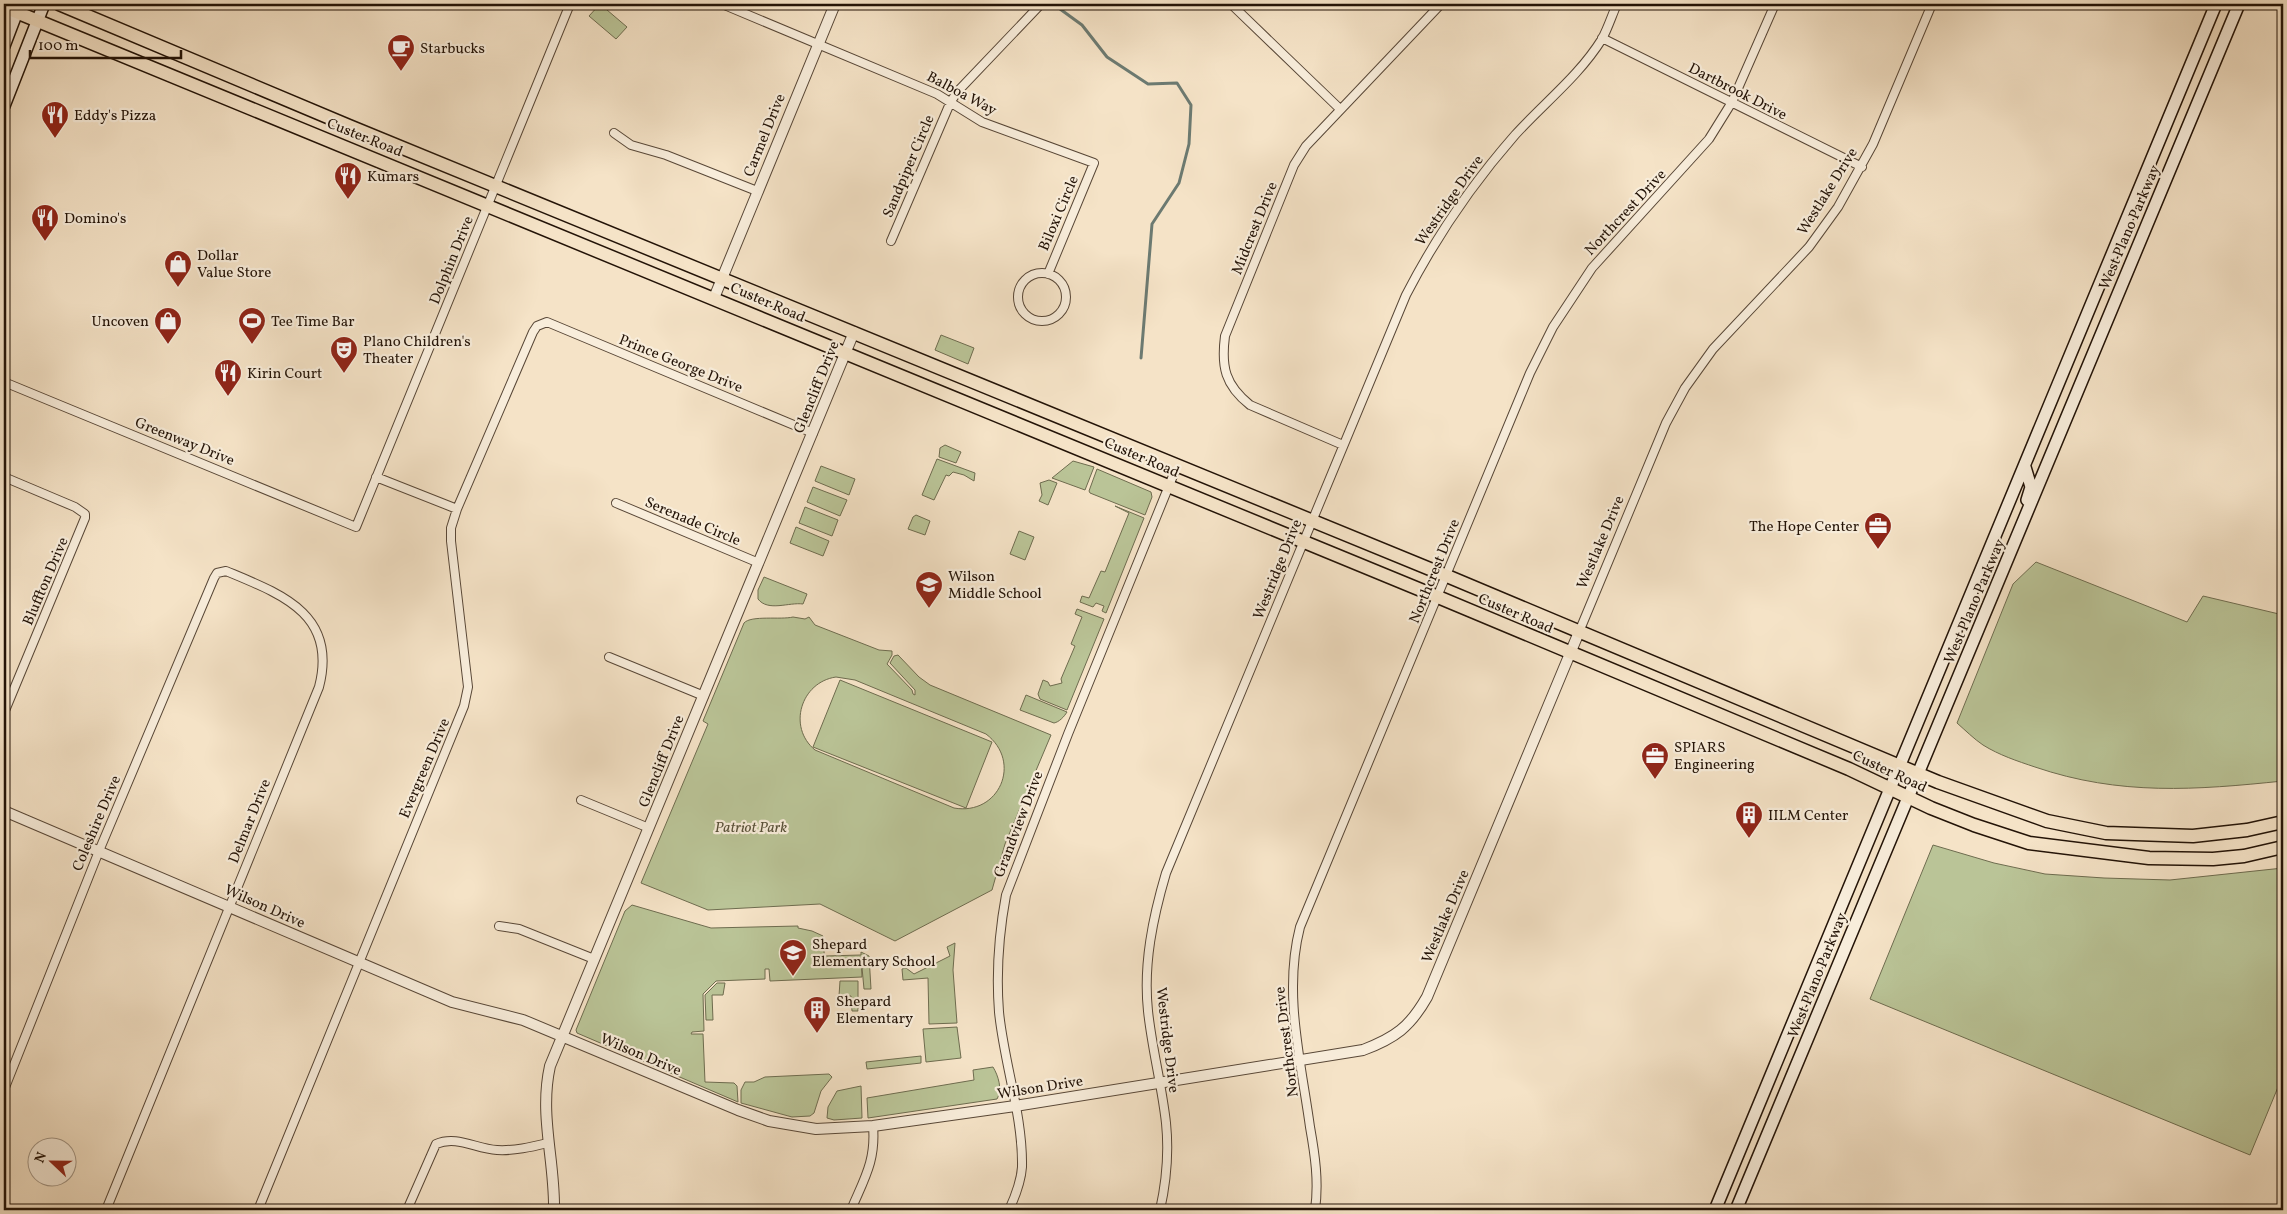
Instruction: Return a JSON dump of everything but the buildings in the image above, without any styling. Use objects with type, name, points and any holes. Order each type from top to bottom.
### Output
[{"type":"main road","points":[[4,106],[44,4]]},
{"type":"main road","name":"Custer Road","points":[[59,4],[349,126],[1446,576],[1917,774],[2046,821],[2106,833],[2193,836],[2239,831],[2283,822]]},
{"type":"main road","name":"West Plano Parkway","points":[[1715,1210],[2216,4]]},
{"type":"main road","name":"West Plano Parkway","points":[[1736,1210],[1907,796],[2240,4]]},
{"type":"main road","name":"Custer Road","points":[[4,7],[19,8],[37,20],[1438,597],[1891,788],[1930,808],[1998,834],[2029,843],[2062,848],[2181,860],[2244,856],[2283,847]]},
{"type":"main road","points":[[4,46],[19,8]]},
{"type":"main road","points":[[185,81],[194,62]]},
{"type":"main road","points":[[341,145],[349,126]]},
{"type":"main road","points":[[2133,204],[2153,209]]},
{"type":"main road","points":[[2012,549],[2031,487],[2024,467]]},
{"type":"street","name":"Dolphin Drive","points":[[356,527],[570,4]]},
{"type":"street","name":"Balboa Way","points":[[722,4],[938,94],[982,122],[1094,163]]},
{"type":"street","name":"Carmel Drive","points":[[714,298],[835,4]]},
{"type":"street","name":"Sandpiper Circle","points":[[891,241],[951,101],[959,90],[1041,4]]},
{"type":"street","name":"Midcrest Drive","points":[[1343,445],[1250,405],[1240,397],[1228,381],[1222,356],[1225,336],[1294,165],[1306,146],[1441,4]]},
{"type":"street","name":"Westridge Drive","points":[[1160,1210],[1166,1156],[1166,1124],[1158,1082],[1146,983],[1151,934],[1158,899],[1166,873],[1406,295],[1425,259],[1479,178],[1586,61],[1602,38],[1617,4]]},
{"type":"street","name":"Northcrest Drive","points":[[1316,1210],[1318,1194],[1316,1165],[1292,983],[1293,962],[1300,927],[1530,373],[1553,327],[1592,268],[1709,139],[1732,102],[1774,4]]},
{"type":"street","name":"Westlake Drive","points":[[1301,1060],[1363,1050],[1382,1043],[1409,1025],[1418,1014],[1428,997],[1666,423],[1685,388],[1713,349],[1809,247],[1838,207],[1862,167],[1932,4]]},
{"type":"street","points":[[1235,5],[1340,109]]},
{"type":"street","name":"Dartbrook Drive","points":[[1602,38],[1862,167]]},
{"type":"street","points":[[614,133],[631,145],[666,155],[757,191]]},
{"type":"street","name":"Biloxi Circle","points":[[1048,274],[1094,163]]},
{"type":"street","name":"Biloxi Circle","points":[[1038,274],[1048,274],[1056,278],[1062,285],[1065,303],[1061,312],[1054,318],[1036,321],[1027,317],[1021,310],[1018,301],[1018,291],[1022,283],[1029,277],[1038,274]]},
{"type":"street","name":"Prince George Drive","points":[[537,326],[547,322],[813,433]]},
{"type":"street","name":"Evergreen Drive","points":[[258,1210],[357,963],[468,696],[451,540],[457,509],[537,326]]},
{"type":"street","name":"Glencliff Drive","points":[[556,1210],[548,1144],[545,1088],[550,1066],[854,332]]},
{"type":"street","name":"Greenway Drive","points":[[4,382],[356,527]]},
{"type":"street","name":"Grandview Drive","points":[[1009,1210],[1017,1192],[1022,1168],[1015,1106],[1005,1060],[999,1010],[1001,921],[1006,895],[1064,742],[1177,466]]},
{"type":"street","name":"Bluffton Drive","points":[[4,477],[75,507],[84,514],[84,524],[4,713]]},
{"type":"street","points":[[376,477],[457,509]]},
{"type":"street","name":"Serenade Circle","points":[[616,503],[758,563]]},
{"type":"street","name":"Coleshire Drive","points":[[4,1090],[99,851],[214,578],[221,572]]},
{"type":"street","name":"Delmar Drive","points":[[106,1210],[319,687],[324,662],[317,631],[312,622],[294,602],[230,573],[221,572]]},
{"type":"street","points":[[609,656],[704,696]]},
{"type":"street","points":[[581,800],[649,828]]},
{"type":"street","name":"Wilson Drive","points":[[4,811],[452,1002],[523,1020],[738,1110],[769,1121],[820,1129],[873,1126],[1015,1106],[1301,1060]]},
{"type":"street","points":[[499,926],[519,928],[594,959]]},
{"type":"street","points":[[851,1210],[871,1163],[874,1147],[873,1126]]},
{"type":"street","points":[[407,1210],[436,1144],[446,1140],[498,1150],[548,1144]]},
{"type":"green space","points":[[600,4],[627,27],[616,39],[589,16]]},
{"type":"green space","points":[[941,335],[974,348],[968,364],[935,350]]},
{"type":"green space","points":[[945,445],[961,452],[956,463],[939,457],[940,448]]},
{"type":"green space","points":[[937,459],[975,473],[974,481],[964,475],[953,472],[949,476],[946,475],[934,500],[922,495]]},
{"type":"green space","points":[[1073,461],[1094,467],[1085,490],[1052,478]]},
{"type":"green space","points":[[821,466],[855,479],[849,495],[815,481]]},
{"type":"green space","points":[[1097,469],[1151,492],[1152,497],[1145,515],[1090,493],[1089,491]]},
{"type":"green space","points":[[1049,480],[1057,483],[1048,505],[1039,501],[1042,495],[1040,483]]},
{"type":"green space","points":[[813,487],[847,500],[840,516],[807,502]]},
{"type":"green space","points":[[1115,506],[1144,518],[1106,613],[1102,611],[1104,606],[1096,603],[1093,607],[1080,602],[1082,596],[1089,598],[1101,571],[1105,572],[1129,513]]},
{"type":"green space","points":[[805,507],[838,520],[832,536],[799,523]]},
{"type":"green space","points":[[916,515],[930,521],[925,535],[908,529],[913,517]]},
{"type":"green space","points":[[796,527],[829,541],[823,556],[790,543]]},
{"type":"green space","points":[[1019,531],[1034,537],[1025,560],[1010,554]]},
{"type":"green space","points":[[2036,562],[2187,622],[2203,596],[2279,614],[2283,605],[2283,781],[2189,788],[2128,787],[2097,783],[2035,767],[2002,755],[1980,743],[1957,723],[2013,584]]},
{"type":"green space","points":[[764,577],[807,594],[803,604],[773,606],[762,603],[758,599],[758,590]]},
{"type":"green space","points":[[1077,609],[1104,619],[1067,710],[1040,699],[1038,694],[1043,680],[1048,682],[1050,686],[1062,683],[1061,679],[1075,646],[1071,644],[1082,617],[1075,614]]},
{"type":"green space","name":"Patriot Park","points":[[809,617],[815,625],[879,650],[892,651],[887,664],[915,695],[915,690],[890,663],[894,656],[898,655],[919,677],[930,685],[1051,735],[1005,844],[992,890],[895,941],[820,904],[708,910],[641,883],[708,724],[703,721],[744,623],[759,618],[805,619]],"holes":[[[836,677],[855,680],[986,734],[997,746],[1003,759],[1004,772],[1001,784],[994,795],[983,804],[970,808],[954,808],[815,750],[806,740],[800,718],[807,696],[814,687],[824,681]]]},
{"type":"green space","points":[[840,680],[992,742],[966,808],[813,747]]},
{"type":"green space","points":[[1026,695],[1067,712],[1058,722],[1054,723],[1020,710]]},
{"type":"green space","points":[[1933,845],[1994,863],[2045,874],[2104,878],[2170,880],[2283,868],[2283,1075],[2250,1155],[1870,999]]},
{"type":"green space","points":[[632,905],[711,928],[798,926],[798,928],[823,936],[825,966],[825,956],[861,955],[861,952],[869,956],[871,989],[864,989],[861,957],[862,977],[770,981],[769,969],[765,969],[765,979],[716,981],[703,994],[704,1031],[692,1032],[691,1034],[703,1034],[705,1082],[734,1083],[737,1086],[738,1102],[577,1033],[576,1030],[625,911]]},
{"type":"green space","points":[[955,943],[953,970],[957,1023],[929,1024],[928,978],[903,980],[902,969],[906,968],[914,974],[950,956],[947,947]]},
{"type":"green space","points":[[840,981],[858,981],[858,1011],[852,1011],[851,996],[839,996]]},
{"type":"green space","points":[[717,983],[725,983],[723,995],[712,995],[713,1020],[706,1020],[705,995]]},
{"type":"green space","points":[[957,1027],[961,1058],[926,1062],[923,1029]]},
{"type":"green space","points":[[921,1056],[921,1063],[867,1069],[866,1062]]},
{"type":"green space","points":[[993,1067],[1000,1087],[997,1099],[868,1118],[867,1098],[974,1080],[973,1070]]},
{"type":"green space","points":[[829,1074],[832,1077],[821,1091],[814,1113],[810,1116],[792,1117],[741,1103],[741,1090],[745,1082],[754,1082],[765,1077]]},
{"type":"green space","points":[[861,1086],[862,1118],[834,1120],[827,1118],[828,1107],[837,1091]]},
{"type":"waterway","points":[[1060,9],[1082,25],[1107,57],[1148,84],[1177,83],[1191,105],[1189,144],[1179,183],[1152,224],[1141,358]]},
{"type":"place","name":"Starbucks","points":[[401,72]]},
{"type":"place","name":"Eddy's Pizza","points":[[55,139]]},
{"type":"place","name":"Kumars","points":[[348,200]]},
{"type":"place","name":"Domino's","points":[[45,242]]},
{"type":"place","name":"Dollar Value Store","points":[[178,288]]},
{"type":"place","name":"Uncoven","points":[[168,345]]},
{"type":"place","name":"Tee Time Bar","points":[[252,345]]},
{"type":"place","name":"Plano Children's Theater","points":[[344,374]]},
{"type":"place","name":"Kirin Court","points":[[228,397]]},
{"type":"place","name":"The Hope Center","points":[[1878,550]]},
{"type":"place","name":"Wilson Middle School","points":[[929,609]]},
{"type":"place","name":"SPIARS Engineering","points":[[1655,780]]},
{"type":"place","name":"IILM Center","points":[[1749,839]]},
{"type":"place","name":"Shepard Elementary School","points":[[793,977]]},
{"type":"place","name":"Shepard Elementary","points":[[817,1034]]}]
